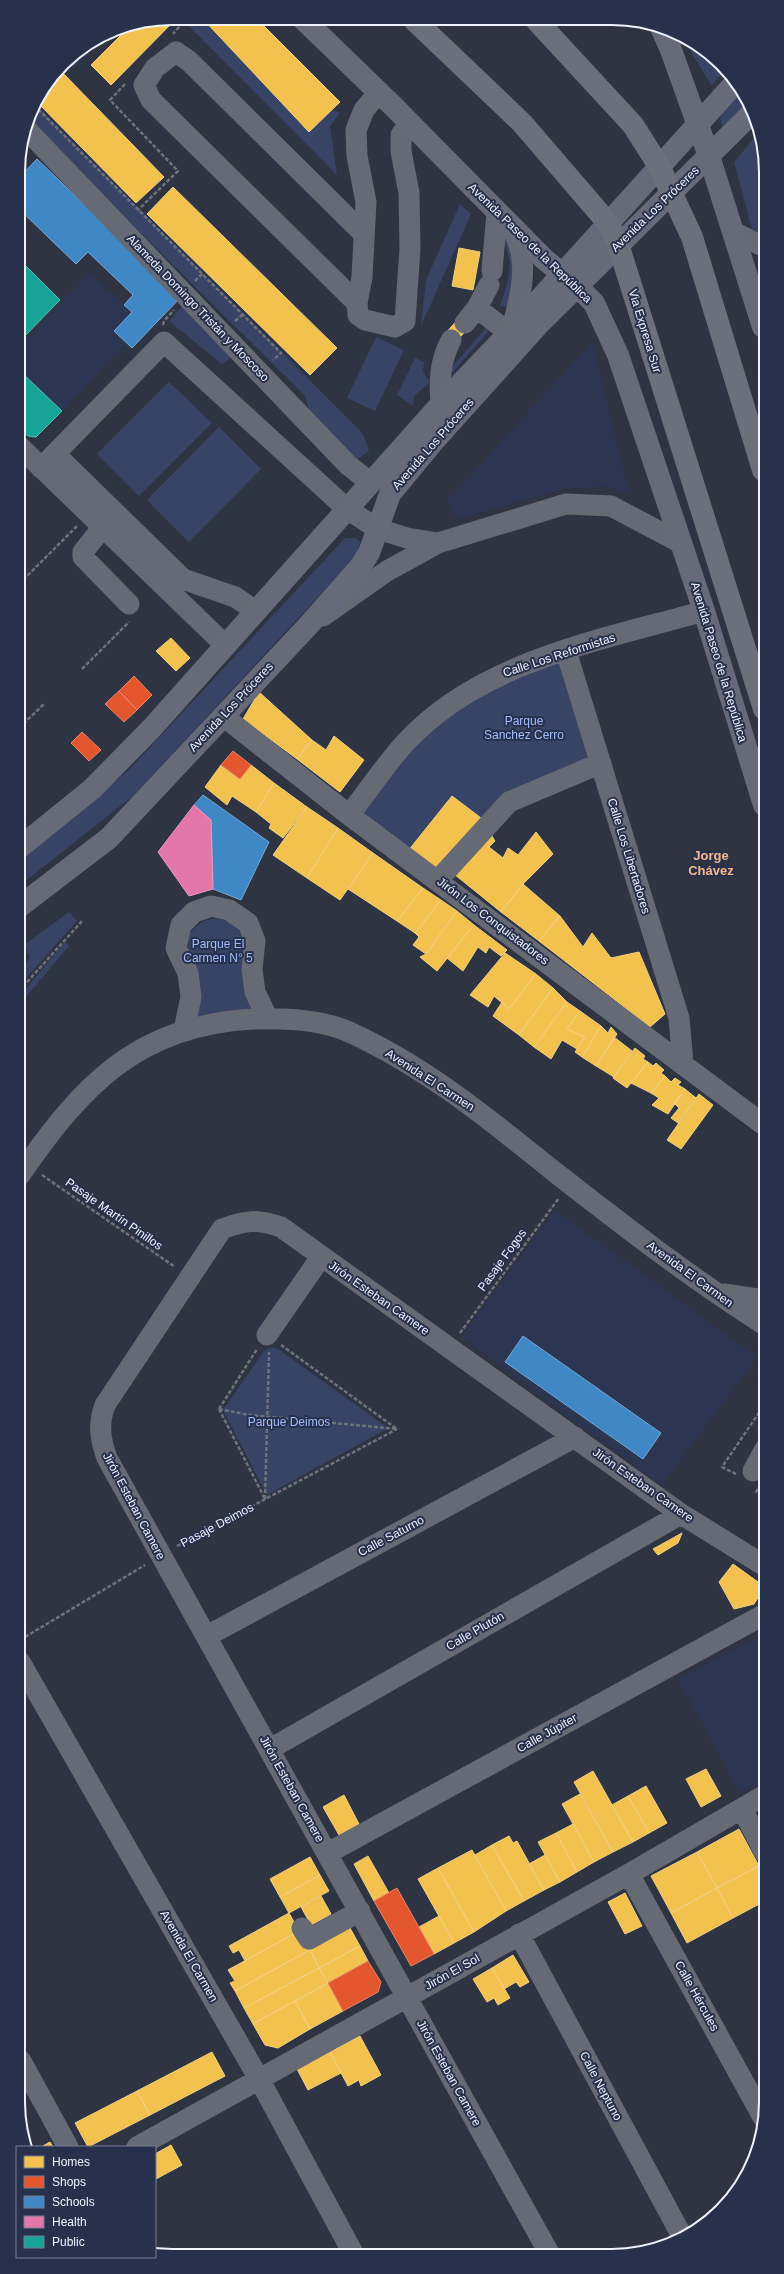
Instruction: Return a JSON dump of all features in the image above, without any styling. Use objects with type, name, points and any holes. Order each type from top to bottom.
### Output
[{"type":"highway","name":"Via Expresa Sur","points":[[419,25],[522,123],[608,223],[618,244],[759,693]]},
{"type":"highway","points":[[541,25],[633,125],[659,166],[692,236],[759,457]]},
{"type":"main road","name":"Avenida Paseo de la República","points":[[309,25],[379,92],[544,259],[569,279],[594,303],[618,355],[704,610],[759,789]]},
{"type":"main road","points":[[664,35],[709,156],[759,314]]},
{"type":"main road","name":"Avenida Los Próceres","points":[[25,902],[109,838],[306,628],[360,567],[369,553],[387,499],[394,488],[539,324],[608,223],[732,87]]},
{"type":"main road","name":"Avenida Los Próceres","points":[[25,840],[92,789],[151,729],[441,404],[510,331],[569,279],[618,244],[748,117]]},
{"type":"street","points":[[357,303],[151,100],[144,85],[155,68],[176,52],[188,61],[364,234]]},
{"type":"street","points":[[379,92],[364,110],[356,130],[357,156],[366,202],[362,277],[357,303],[358,315],[365,320],[395,328],[405,321],[410,248],[409,193],[401,151],[402,135],[410,123]]},
{"type":"street","name":"Alameda Domingo Tristán y Moscoso","points":[[30,133],[348,465],[371,483]]},
{"type":"street","points":[[504,219],[522,259],[520,292],[510,331],[471,316],[490,278],[504,219]]},
{"type":"street","points":[[733,232],[759,244]]},
{"type":"street","points":[[441,404],[440,370],[444,354],[452,340]]},
{"type":"street","points":[[48,461],[164,342],[348,510],[378,529],[407,538],[438,543]]},
{"type":"street","points":[[25,449],[48,461],[183,579],[235,597],[256,611]]},
{"type":"street","points":[[48,461],[96,521],[226,646]]},
{"type":"street","points":[[306,628],[387,571],[438,543],[566,504],[611,506],[681,542]]},
{"type":"street","points":[[96,521],[83,552],[83,557],[130,612]]},
{"type":"street","name":"Calle Los Reformistas","points":[[349,815],[405,742],[452,702],[499,674],[566,651],[704,610]]},
{"type":"street","name":"Calle Los Libertadores","points":[[566,651],[679,1018],[683,1063]]},
{"type":"street","name":"Jirón Los Conquistadores","points":[[223,716],[349,815],[759,1121]]},
{"type":"street","points":[[438,880],[509,802],[601,763]]},
{"type":"street","points":[[184,1030],[190,997],[188,973],[176,948],[182,925],[194,912],[211,906],[229,910],[248,923],[255,941],[252,969],[255,992],[268,1018]]},
{"type":"street","name":"Avenida El Carmen","points":[[25,1167],[79,1098],[110,1070],[146,1045],[184,1030],[226,1021],[268,1018],[306,1021],[345,1030],[404,1061],[462,1098],[570,1184],[712,1292],[759,1321]]},
{"type":"street","name":"Jirón Esteban Camere","points":[[546,2249],[328,1853],[107,1458],[100,1435],[100,1419],[105,1405],[222,1229],[243,1221],[264,1221],[281,1227],[681,1514],[759,1562]]},
{"type":"street","points":[[268,1336],[321,1257]]},
{"type":"street","points":[[712,1292],[759,1299]]},
{"type":"street","name":"Calle Saturno","points":[[207,1636],[575,1437]]},
{"type":"street","points":[[753,1471],[759,1460]]},
{"type":"street","name":"Calle Plutón","points":[[270,1749],[681,1514]]},
{"type":"street","name":"Calle Júpiter","points":[[328,1853],[759,1617]]},
{"type":"street","name":"Avenida El Carmen","points":[[25,1671],[259,2079],[351,2249]]},
{"type":"street","name":"Jirón El Sol","points":[[139,2146],[629,1874],[759,1799]]},
{"type":"street","points":[[742,1809],[759,1842]]},
{"type":"street","name":"Calle Hércules","points":[[629,1874],[759,2110]]},
{"type":"street","points":[[302,1928],[309,1939],[360,1911]]},
{"type":"street","name":"Calle Neptuno","points":[[519,1934],[680,2232]]},
{"type":"street","points":[[25,2068],[67,2146]]},
{"type":"path","points":[[39,110],[281,353],[259,372]]},
{"type":"path","points":[[164,342],[164,321],[186,296]]},
{"type":"path","points":[[25,579],[96,521]]},
{"type":"path","points":[[82,669],[130,612]]},
{"type":"path","points":[[25,722],[44,704]]},
{"type":"path","points":[[25,985],[83,920]]},
{"type":"path","name":"Pasaje Martín Pinillos","points":[[25,1171],[190,1278]]},
{"type":"path","name":"Pasaje Fogos","points":[[450,1348],[552,1206],[570,1184]]},
{"type":"path","points":[[219,1409],[268,1336]]},
{"type":"path","points":[[266,1500],[268,1336]]},
{"type":"path","points":[[268,1336],[397,1429]]},
{"type":"path","points":[[219,1409],[234,1413],[268,1417],[397,1429]]},
{"type":"path","points":[[219,1409],[266,1500]]},
{"type":"path","name":"Pasaje Deimos","points":[[25,1637],[160,1555],[397,1429]]},
{"type":"shaded area","points":[[89,273],[132,312],[114,331],[126,343],[62,411],[25,376],[25,341]]},
{"type":"shaded area","points":[[592,342],[629,493],[605,486],[564,489],[457,519],[446,502]]},
{"type":"shaded area","points":[[555,1210],[757,1357],[662,1485],[461,1337]]},
{"type":"shaded area","points":[[759,1636],[759,1783],[740,1793],[678,1679]]},
{"type":"green space","points":[[188,25],[208,25],[309,132],[333,110],[340,113],[330,126],[337,175]]},
{"type":"green space","points":[[688,46],[702,55],[722,74],[711,85]]},
{"type":"green space","points":[[91,49],[73,67],[71,65],[75,61]]},
{"type":"green space","points":[[735,91],[745,109],[724,132],[718,110]]},
{"type":"green space","points":[[39,108],[363,434],[369,451],[351,464],[315,429],[305,396],[33,126]]},
{"type":"green space","points":[[755,137],[759,162],[759,232],[752,229],[734,162]]},
{"type":"green space","points":[[460,204],[471,214],[421,326],[426,280]]},
{"type":"green space","points":[[503,232],[518,261],[507,307],[500,306],[508,281],[510,265],[509,257],[502,241]]},
{"type":"green space","points":[[184,304],[235,355],[222,364],[169,321]]},
{"type":"green space","points":[[486,328],[489,331],[449,376],[451,368]]},
{"type":"green space","points":[[376,337],[404,350],[375,411],[347,398]]},
{"type":"green space","points":[[415,358],[424,362],[423,372],[430,382],[414,396],[413,406],[397,395]]},
{"type":"green space","points":[[169,382],[212,423],[139,496],[97,454]]},
{"type":"green space","points":[[219,427],[261,469],[189,542],[147,500]]},
{"type":"green space","points":[[345,538],[355,538],[360,542],[358,554],[133,796],[25,881],[25,851],[127,772]]},
{"type":"green space","name":"Parque Sanchez Cerro","points":[[566,651],[601,763],[485,821],[404,856],[349,815],[452,702]]},
{"type":"green space","points":[[69,912],[77,921],[25,979],[25,965],[30,957],[25,944]]},
{"type":"green space","name":"Parque El Carmen N° 5","points":[[219,918],[235,925],[244,938],[253,1003],[251,1012],[200,1018],[194,1013],[188,950],[189,933],[203,921]]},
{"type":"green space","points":[[65,942],[69,946],[25,998],[25,990]]},
{"type":"green space","name":"Parque Deimos","points":[[272,1347],[278,1349],[388,1428],[267,1495],[223,1410],[264,1351]]},
{"type":"building: Homes","points":[[170,25],[111,85],[91,65],[122,34],[153,26]]},
{"type":"building: Homes","points":[[209,25],[263,25],[340,102],[309,132]]},
{"type":"building: Homes","points":[[63,73],[164,177],[136,203],[41,106],[55,82]]},
{"type":"building: Homes","points":[[173,187],[337,348],[310,375],[147,214]]},
{"type":"building: Homes","points":[[459,248],[480,252],[473,290],[452,286]]},
{"type":"building: Homes","points":[[459,318],[469,327],[455,343],[445,334]]},
{"type":"building: Homes","points":[[171,638],[190,658],[176,671],[156,651]]},
{"type":"building: Homes","points":[[259,692],[312,740],[297,759],[243,719]]},
{"type":"building: Homes","points":[[334,736],[364,760],[340,792],[297,759],[312,740],[326,750]]},
{"type":"building: Homes","points":[[221,765],[240,779],[251,765],[274,783],[256,812],[232,796],[227,805],[205,787]]},
{"type":"building: Homes","points":[[274,783],[307,807],[283,838],[269,828],[271,824],[256,812]]},
{"type":"building: Homes","points":[[452,796],[485,821],[437,872],[408,851]]},
{"type":"building: Homes","points":[[307,807],[338,828],[307,878],[273,855]]},
{"type":"building: Homes","points":[[338,828],[373,853],[340,900],[307,878]]},
{"type":"building: Homes","points":[[487,828],[495,841],[489,847],[503,858],[508,848],[518,855],[536,832],[553,854],[523,884],[501,912],[449,870]]},
{"type":"building: Homes","points":[[373,853],[423,888],[397,921],[348,889]]},
{"type":"building: Homes","points":[[523,884],[560,916],[539,941],[501,912]]},
{"type":"building: Homes","points":[[423,888],[441,900],[415,933],[397,921]]},
{"type":"building: Homes","points":[[441,900],[457,911],[426,954],[413,945],[419,937],[415,933]]},
{"type":"building: Homes","points":[[457,911],[474,925],[437,971],[420,957],[426,954]]},
{"type":"building: Homes","points":[[560,916],[583,947],[592,933],[611,958],[639,952],[665,1014],[650,1027],[539,941]]},
{"type":"building: Homes","points":[[474,925],[507,950],[501,956],[489,947],[486,953],[478,947],[463,971],[447,958]]},
{"type":"building: Homes","points":[[505,953],[536,974],[509,1009],[494,996],[488,1007],[470,995]]},
{"type":"building: Homes","points":[[536,974],[553,988],[519,1035],[493,1016],[502,1002],[509,1009]]},
{"type":"building: Homes","points":[[553,988],[567,1002],[534,1047],[519,1035]]},
{"type":"building: Homes","points":[[567,1002],[580,1011],[567,1029],[585,1037],[577,1049],[562,1040],[551,1059],[534,1047]]},
{"type":"building: Homes","points":[[580,1011],[601,1026],[582,1057],[575,1052],[585,1037],[567,1029]]},
{"type":"building: Homes","points":[[601,1026],[608,1033],[611,1027],[617,1034],[596,1066],[582,1057]]},
{"type":"building: Homes","points":[[614,1037],[632,1051],[614,1077],[596,1066]]},
{"type":"building: Homes","points":[[635,1048],[645,1056],[643,1059],[648,1062],[627,1088],[613,1078]]},
{"type":"building: Homes","points":[[648,1062],[653,1066],[656,1063],[664,1070],[661,1073],[665,1076],[651,1093],[631,1083]]},
{"type":"building: Homes","points":[[665,1076],[671,1082],[675,1078],[681,1082],[678,1085],[685,1089],[668,1114],[652,1105],[659,1098],[651,1093]]},
{"type":"building: Homes","points":[[685,1089],[696,1098],[678,1123],[671,1118],[679,1108],[674,1103]]},
{"type":"building: Homes","points":[[699,1094],[713,1105],[681,1149],[667,1140]]},
{"type":"building: Homes","points":[[682,1533],[678,1543],[658,1555],[653,1549]]},
{"type":"building: Homes","points":[[733,1564],[759,1583],[759,1596],[754,1604],[734,1609],[719,1582]]},
{"type":"building: Homes","points":[[706,1769],[721,1796],[701,1807],[686,1779]]},
{"type":"building: Homes","points":[[593,1771],[633,1842],[613,1852],[574,1782]]},
{"type":"building: Homes","points":[[646,1786],[667,1823],[649,1833],[628,1796]]},
{"type":"building: Homes","points":[[580,1794],[613,1852],[594,1862],[562,1804]]},
{"type":"building: Homes","points":[[344,1795],[359,1824],[339,1835],[323,1807]]},
{"type":"building: Homes","points":[[628,1796],[649,1833],[633,1842],[612,1805]]},
{"type":"building: Homes","points":[[573,1824],[594,1862],[577,1872],[556,1833]]},
{"type":"building: Homes","points":[[739,1829],[759,1866],[717,1888],[697,1852]]},
{"type":"building: Homes","points":[[556,1833],[577,1872],[560,1882],[538,1842]]},
{"type":"building: Homes","points":[[509,1836],[513,1843],[517,1841],[544,1890],[524,1901],[492,1845]]},
{"type":"building: Homes","points":[[492,1845],[524,1901],[506,1911],[475,1855]]},
{"type":"building: Homes","points":[[472,1850],[506,1911],[474,1932],[438,1868]]},
{"type":"building: Homes","points":[[697,1852],[717,1888],[671,1913],[651,1876]]},
{"type":"building: Homes","points":[[545,1855],[560,1882],[544,1890],[529,1864]]},
{"type":"building: Homes","points":[[368,1856],[389,1893],[374,1901],[354,1864]]},
{"type":"building: Homes","points":[[310,1857],[320,1875],[280,1897],[270,1879]]},
{"type":"building: Homes","points":[[759,1866],[759,1904],[733,1918],[717,1888]]},
{"type":"building: Homes","points":[[438,1868],[474,1932],[454,1943],[418,1879]]},
{"type":"building: Homes","points":[[320,1875],[329,1891],[289,1913],[280,1897]]},
{"type":"building: Homes","points":[[717,1888],[733,1918],[687,1943],[671,1913]]},
{"type":"building: Homes","points":[[625,1893],[642,1926],[625,1934],[608,1902]]},
{"type":"building: Homes","points":[[321,1896],[331,1914],[311,1925],[301,1907]]},
{"type":"building: Homes","points":[[289,1913],[299,1931],[245,1961],[239,1950],[233,1953],[229,1946]]},
{"type":"building: Homes","points":[[439,1916],[454,1943],[434,1954],[419,1927]]},
{"type":"building: Homes","points":[[350,1928],[360,1946],[319,1968],[310,1950]]},
{"type":"building: Homes","points":[[299,1931],[310,1950],[235,1991],[230,1983],[235,1981],[228,1970]]},
{"type":"building: Homes","points":[[360,1946],[368,1961],[328,1983],[319,1968]]},
{"type":"building: Homes","points":[[310,1950],[319,1968],[244,2008],[235,1991]]},
{"type":"building: Homes","points":[[513,1955],[529,1982],[520,1987],[516,1982],[504,1989],[492,1968]]},
{"type":"building: Homes","points":[[319,1968],[328,1983],[253,2024],[244,2008]]},
{"type":"building: Homes","points":[[492,1968],[510,1998],[498,2005],[494,1998],[487,2002],[473,1979]]},
{"type":"building: Homes","points":[[328,1983],[343,2011],[310,2029],[295,2001]]},
{"type":"building: Homes","points":[[295,2001],[310,2029],[278,2048],[265,2045],[253,2024]]},
{"type":"building: Homes","points":[[360,2036],[381,2075],[361,2086],[359,2080],[348,2086],[330,2052]]},
{"type":"building: Homes","points":[[212,2052],[225,2076],[150,2115],[137,2091]]},
{"type":"building: Homes","points":[[330,2052],[341,2073],[308,2090],[297,2069]]},
{"type":"building: Homes","points":[[137,2091],[150,2115],[90,2146],[87,2146],[75,2123]]},
{"type":"building: Homes","points":[[50,2142],[52,2146],[43,2146]]},
{"type":"building: Homes","points":[[171,2145],[182,2165],[156,2179],[156,2153]]},
{"type":"building: Shops","points":[[134,676],[152,695],[137,710],[119,691]]},
{"type":"building: Shops","points":[[119,691],[137,710],[124,722],[105,704]]},
{"type":"building: Shops","points":[[82,732],[101,750],[89,761],[71,743]]},
{"type":"building: Shops","points":[[233,751],[251,765],[240,779],[221,765]]},
{"type":"building: Shops","points":[[397,1888],[434,1954],[411,1966],[374,1901]]},
{"type":"building: Shops","points":[[368,1961],[381,1982],[378,1992],[343,2011],[328,1983]]},
{"type":"building: Schools","points":[[37,159],[181,297],[132,348],[114,331],[132,312],[124,305],[133,295],[88,252],[76,264],[25,215],[25,172]]},
{"type":"building: Schools","points":[[203,795],[269,842],[241,900],[213,889],[211,820],[194,805]]},
{"type":"building: Schools","points":[[523,1336],[661,1433],[643,1459],[505,1362]]},
{"type":"building: Health","points":[[194,805],[211,820],[213,889],[189,896],[158,852]]},
{"type":"building: Public","points":[[25,265],[60,300],[25,336]]},
{"type":"building: Public","points":[[25,376],[62,411],[36,437],[28,436],[25,433]]},
{"type":"district","name":"Jorge Chávez","points":[[711,862]]}]
